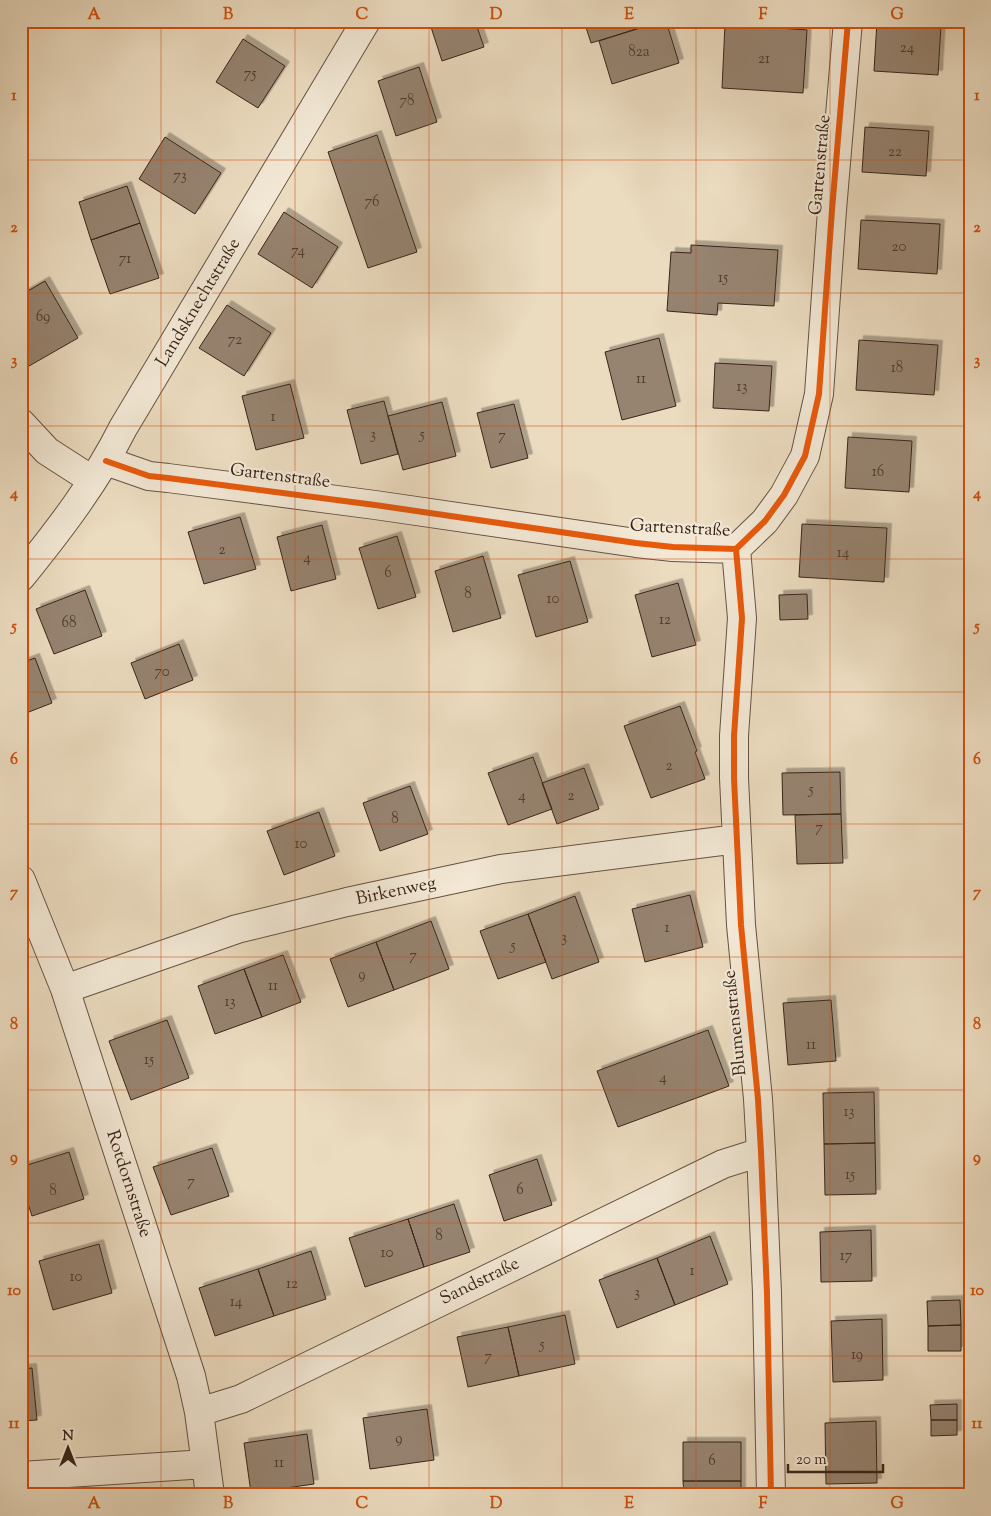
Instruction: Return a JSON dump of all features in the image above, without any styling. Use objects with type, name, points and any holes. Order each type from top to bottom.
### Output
[{"type":"street","name":"Landsknechtstraße","points":[[21,577],[53,537],[99,471],[366,21]]},
{"type":"street","name":"Gartenstraße","points":[[21,423],[47,451],[99,471],[375,505],[636,543],[736,550],[765,522],[784,495],[805,456],[819,394],[848,21]]},
{"type":"street","name":"Blumenstraße","points":[[736,550],[742,618],[734,736],[734,778],[741,925],[758,1099],[761,1152],[767,1293],[771,1495]]},
{"type":"street","name":"Birkenweg","points":[[65,990],[237,929],[347,902],[500,869],[737,839]]},
{"type":"street","name":"Rotdornstraße","points":[[21,880],[65,990],[190,1376],[199,1412],[210,1495]]},
{"type":"street","name":"Sandstraße","points":[[199,1412],[241,1399],[723,1164],[761,1152]]},
{"type":"street","points":[[21,1476],[206,1464]]},
{"type":"building","points":[[429,21],[475,21],[484,47],[442,61]]},
{"type":"building","points":[[584,21],[659,21],[659,22],[591,43]]},
{"type":"building","points":[[666,21],[679,63],[612,84],[599,41]]},
{"type":"building","points":[[877,21],[941,25],[938,75],[874,71]]},
{"type":"building","points":[[725,24],[807,30],[803,93],[722,88]]},
{"type":"building","points":[[243,39],[285,66],[258,108],[216,82]]},
{"type":"building","points":[[419,67],[437,122],[396,136],[378,81]]},
{"type":"building","points":[[865,127],[929,131],[926,176],[862,172]]},
{"type":"building","points":[[377,135],[417,252],[368,268],[328,152]]},
{"type":"building","points":[[165,137],[221,173],[195,214],[139,179]]},
{"type":"building","points":[[127,186],[140,223],[91,240],[79,202]]},
{"type":"building","points":[[284,212],[338,247],[312,288],[258,254]]},
{"type":"building","points":[[861,220],[940,224],[937,274],[858,269]]},
{"type":"building","points":[[140,223],[159,278],[110,294],[91,240]]},
{"type":"building","points":[[691,245],[778,250],[774,306],[718,303],[717,315],[667,311],[671,252],[691,253]]},
{"type":"building","points":[[45,281],[78,338],[29,366],[21,353],[21,295]]},
{"type":"building","points":[[227,305],[271,333],[244,376],[199,348]]},
{"type":"building","points":[[659,338],[676,406],[622,420],[605,352]]},
{"type":"building","points":[[859,340],[938,345],[934,395],[856,390]]},
{"type":"building","points":[[715,363],[772,366],[769,411],[713,408]]},
{"type":"building","points":[[290,384],[304,438],[256,450],[242,396]]},
{"type":"building","points":[[384,401],[398,454],[361,464],[347,410]]},
{"type":"building","points":[[442,402],[456,456],[403,470],[388,416]]},
{"type":"building","points":[[514,404],[528,458],[491,468],[477,413]]},
{"type":"building","points":[[848,437],[912,441],[909,492],[845,488]]},
{"type":"building","points":[[240,517],[256,569],[204,584],[188,532]]},
{"type":"building","points":[[802,524],[887,528],[884,582],[799,577]]},
{"type":"building","points":[[322,525],[336,579],[291,591],[277,537]]},
{"type":"building","points":[[397,536],[416,597],[378,609],[359,548]]},
{"type":"building","points":[[483,556],[501,618],[453,632],[435,571]]},
{"type":"building","points":[[570,561],[588,622],[536,637],[518,575]]},
{"type":"building","points":[[678,583],[696,645],[652,657],[635,595]]},
{"type":"building","points":[[85,590],[102,636],[54,654],[36,609]]},
{"type":"building","points":[[807,594],[808,619],[780,620],[779,595]]},
{"type":"building","points":[[179,644],[193,680],[145,699],[131,663]]},
{"type":"building","points":[[35,658],[52,703],[21,715],[21,663]]},
{"type":"building","points":[[680,706],[697,751],[695,752],[705,779],[651,798],[624,726]]},
{"type":"building","points":[[533,757],[552,809],[508,825],[488,773]]},
{"type":"building","points":[[584,768],[599,809],[557,824],[542,783]]},
{"type":"building","points":[[840,772],[841,814],[783,815],[782,773]]},
{"type":"building","points":[[410,786],[428,834],[380,851],[363,803]]},
{"type":"building","points":[[319,812],[335,856],[284,875],[267,831]]},
{"type":"building","points":[[841,814],[843,863],[797,864],[795,815]]},
{"type":"building","points":[[690,895],[703,947],[645,962],[632,909]]},
{"type":"building","points":[[575,896],[599,962],[552,979],[528,914]]},
{"type":"building","points":[[528,914],[546,962],[498,979],[480,931]]},
{"type":"building","points":[[431,921],[449,969],[394,990],[376,942]]},
{"type":"building","points":[[376,942],[394,990],[348,1007],[330,959]]},
{"type":"building","points":[[283,955],[301,1002],[262,1017],[244,969]]},
{"type":"building","points":[[244,969],[262,1017],[215,1034],[198,986]]},
{"type":"building","points":[[831,1000],[836,1061],[788,1065],[783,1003]]},
{"type":"building","points":[[167,1020],[189,1078],[131,1100],[109,1041]]},
{"type":"building","points":[[708,1030],[729,1086],[618,1127],[597,1071]]},
{"type":"building","points":[[874,1092],[875,1143],[824,1144],[823,1093]]},
{"type":"building","points":[[875,1143],[876,1194],[825,1195],[824,1144]]},
{"type":"building","points":[[212,1148],[229,1196],[171,1215],[153,1167]]},
{"type":"building","points":[[69,1152],[84,1199],[32,1216],[21,1182],[21,1167]]},
{"type":"building","points":[[537,1159],[552,1205],[504,1221],[489,1175]]},
{"type":"building","points":[[454,1204],[470,1252],[424,1267],[408,1219]]},
{"type":"building","points":[[408,1219],[424,1267],[365,1287],[349,1238]]},
{"type":"building","points":[[871,1230],[872,1281],[821,1282],[820,1232]]},
{"type":"building","points":[[710,1236],[728,1284],[675,1305],[657,1258]]},
{"type":"building","points":[[99,1244],[112,1293],[53,1310],[39,1261]]},
{"type":"building","points":[[311,1251],[326,1299],[274,1316],[258,1269]]},
{"type":"building","points":[[657,1258],[675,1305],[617,1328],[599,1280]]},
{"type":"building","points":[[258,1269],[274,1316],[215,1336],[199,1288]]},
{"type":"building","points":[[960,1300],[961,1325],[928,1326],[927,1301]]},
{"type":"building","points":[[565,1315],[575,1364],[519,1376],[508,1327]]},
{"type":"building","points":[[882,1319],[883,1380],[833,1382],[831,1321]]},
{"type":"building","points":[[961,1325],[961,1351],[928,1351],[928,1326]]},
{"type":"building","points":[[508,1327],[519,1376],[468,1387],[457,1337]]},
{"type":"building","points":[[32,1368],[37,1420],[21,1421],[21,1369]]},
{"type":"building","points":[[957,1404],[957,1420],[931,1420],[930,1405]]},
{"type":"building","points":[[427,1409],[434,1460],[370,1469],[363,1418]]},
{"type":"building","points":[[931,1420],[957,1420],[957,1435],[931,1436]]},
{"type":"building","points":[[876,1421],[877,1483],[826,1484],[825,1423]]},
{"type":"building","points":[[307,1434],[314,1484],[251,1493],[244,1443]]},
{"type":"building","points":[[683,1442],[741,1442],[741,1481],[683,1481]]},
{"type":"building","points":[[683,1481],[741,1481],[741,1495],[684,1495]]},
{"type":"cycle path","points":[[106,461],[149,476],[375,505],[636,543],[673,547],[736,549],[765,521],[784,495],[805,456],[819,394],[848,21]]},
{"type":"cycle path","points":[[736,549],[742,618],[734,736],[734,778],[741,925],[758,1099],[761,1152],[767,1293],[771,1495]]}]
